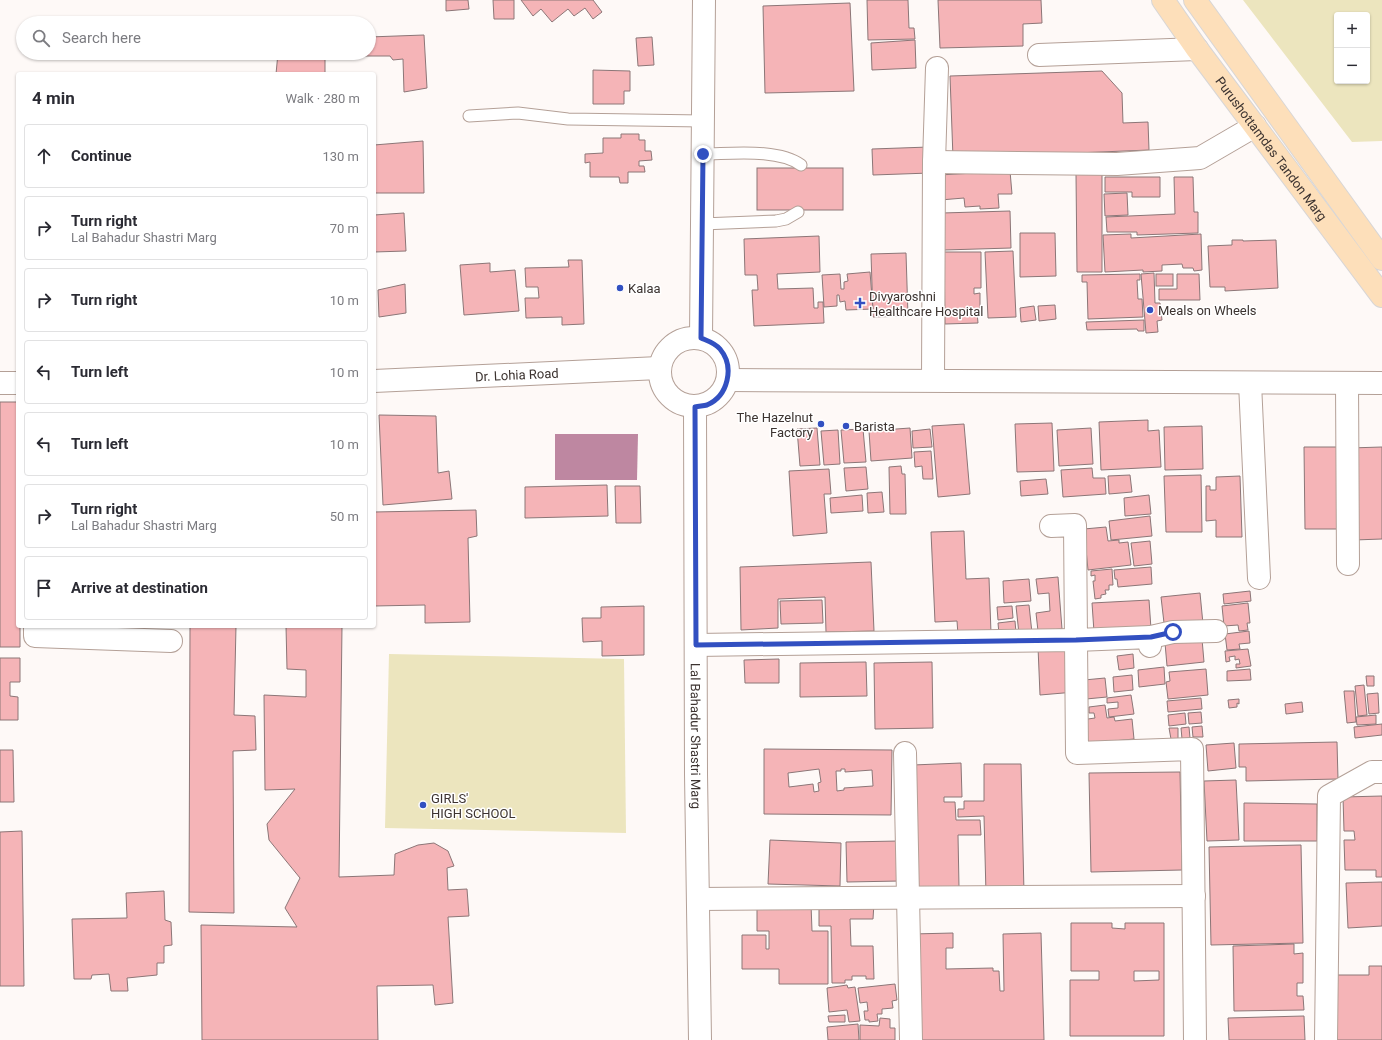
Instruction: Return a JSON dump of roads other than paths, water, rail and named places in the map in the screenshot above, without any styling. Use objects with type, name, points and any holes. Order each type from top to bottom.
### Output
[{"type":"main road","name":"Purushottamdas Tandon Marg","points":[[1163,0],[1197,49],[1382,296]]},
{"type":"main road","points":[[1195,0],[1382,259]]},
{"type":"street","points":[[701,338],[704,0]]},
{"type":"street","points":[[1039,55],[1197,49]]},
{"type":"street","points":[[933,380],[934,162],[937,68]]},
{"type":"street","points":[[934,162],[1117,164],[1200,158],[1255,126]]},
{"type":"street","points":[[690,338],[701,338],[711,342],[720,349],[726,358],[728,380],[724,390],[717,399],[706,405],[695,407],[683,405],[673,400],[665,391],[660,380],[659,368],[662,357],[670,347],[680,341],[690,338]]},
{"type":"street","name":"Dr. Lohia Road","points":[[376,381],[659,368]]},
{"type":"street","points":[[728,380],[1382,383]]},
{"type":"street","points":[[0,383],[16,382]]},
{"type":"street","points":[[1250,383],[1259,578]]},
{"type":"street","points":[[1347,383],[1348,564]]},
{"type":"street","name":"Lal Bahadur Shastri Marg","points":[[695,407],[700,1040]]},
{"type":"street","points":[[1051,526],[1075,525],[1077,753],[1192,749],[1195,1040]]},
{"type":"street","points":[[35,628],[35,636],[171,641]]},
{"type":"street","points":[[696,645],[1076,640],[1151,642],[1173,632],[1216,631]]},
{"type":"street","points":[[905,753],[911,1040]]},
{"type":"street","points":[[1326,1040],[1329,796],[1372,772],[1382,772]]},
{"type":"street","points":[[698,899],[1194,896]]},
{"type":"lane","points":[[469,116],[518,113],[568,119],[703,121]]},
{"type":"lane","points":[[703,154],[772,154],[796,161],[801,165]]},
{"type":"lane","points":[[702,224],[786,219],[798,212]]},
{"type":"place","name":"Kalaa","points":[[620,288]]},
{"type":"place","name":"Divyaroshni Healthcare Hospital","points":[[860,303]]},
{"type":"place","name":"Meals on Wheels","points":[[1150,310]]},
{"type":"place","name":"The Hazelnut Factory","points":[[821,424]]},
{"type":"place","name":"Barista","points":[[846,426]]},
{"type":"place","name":"GIRLS' HIGH SCHOOL","points":[[423,805]]}]
